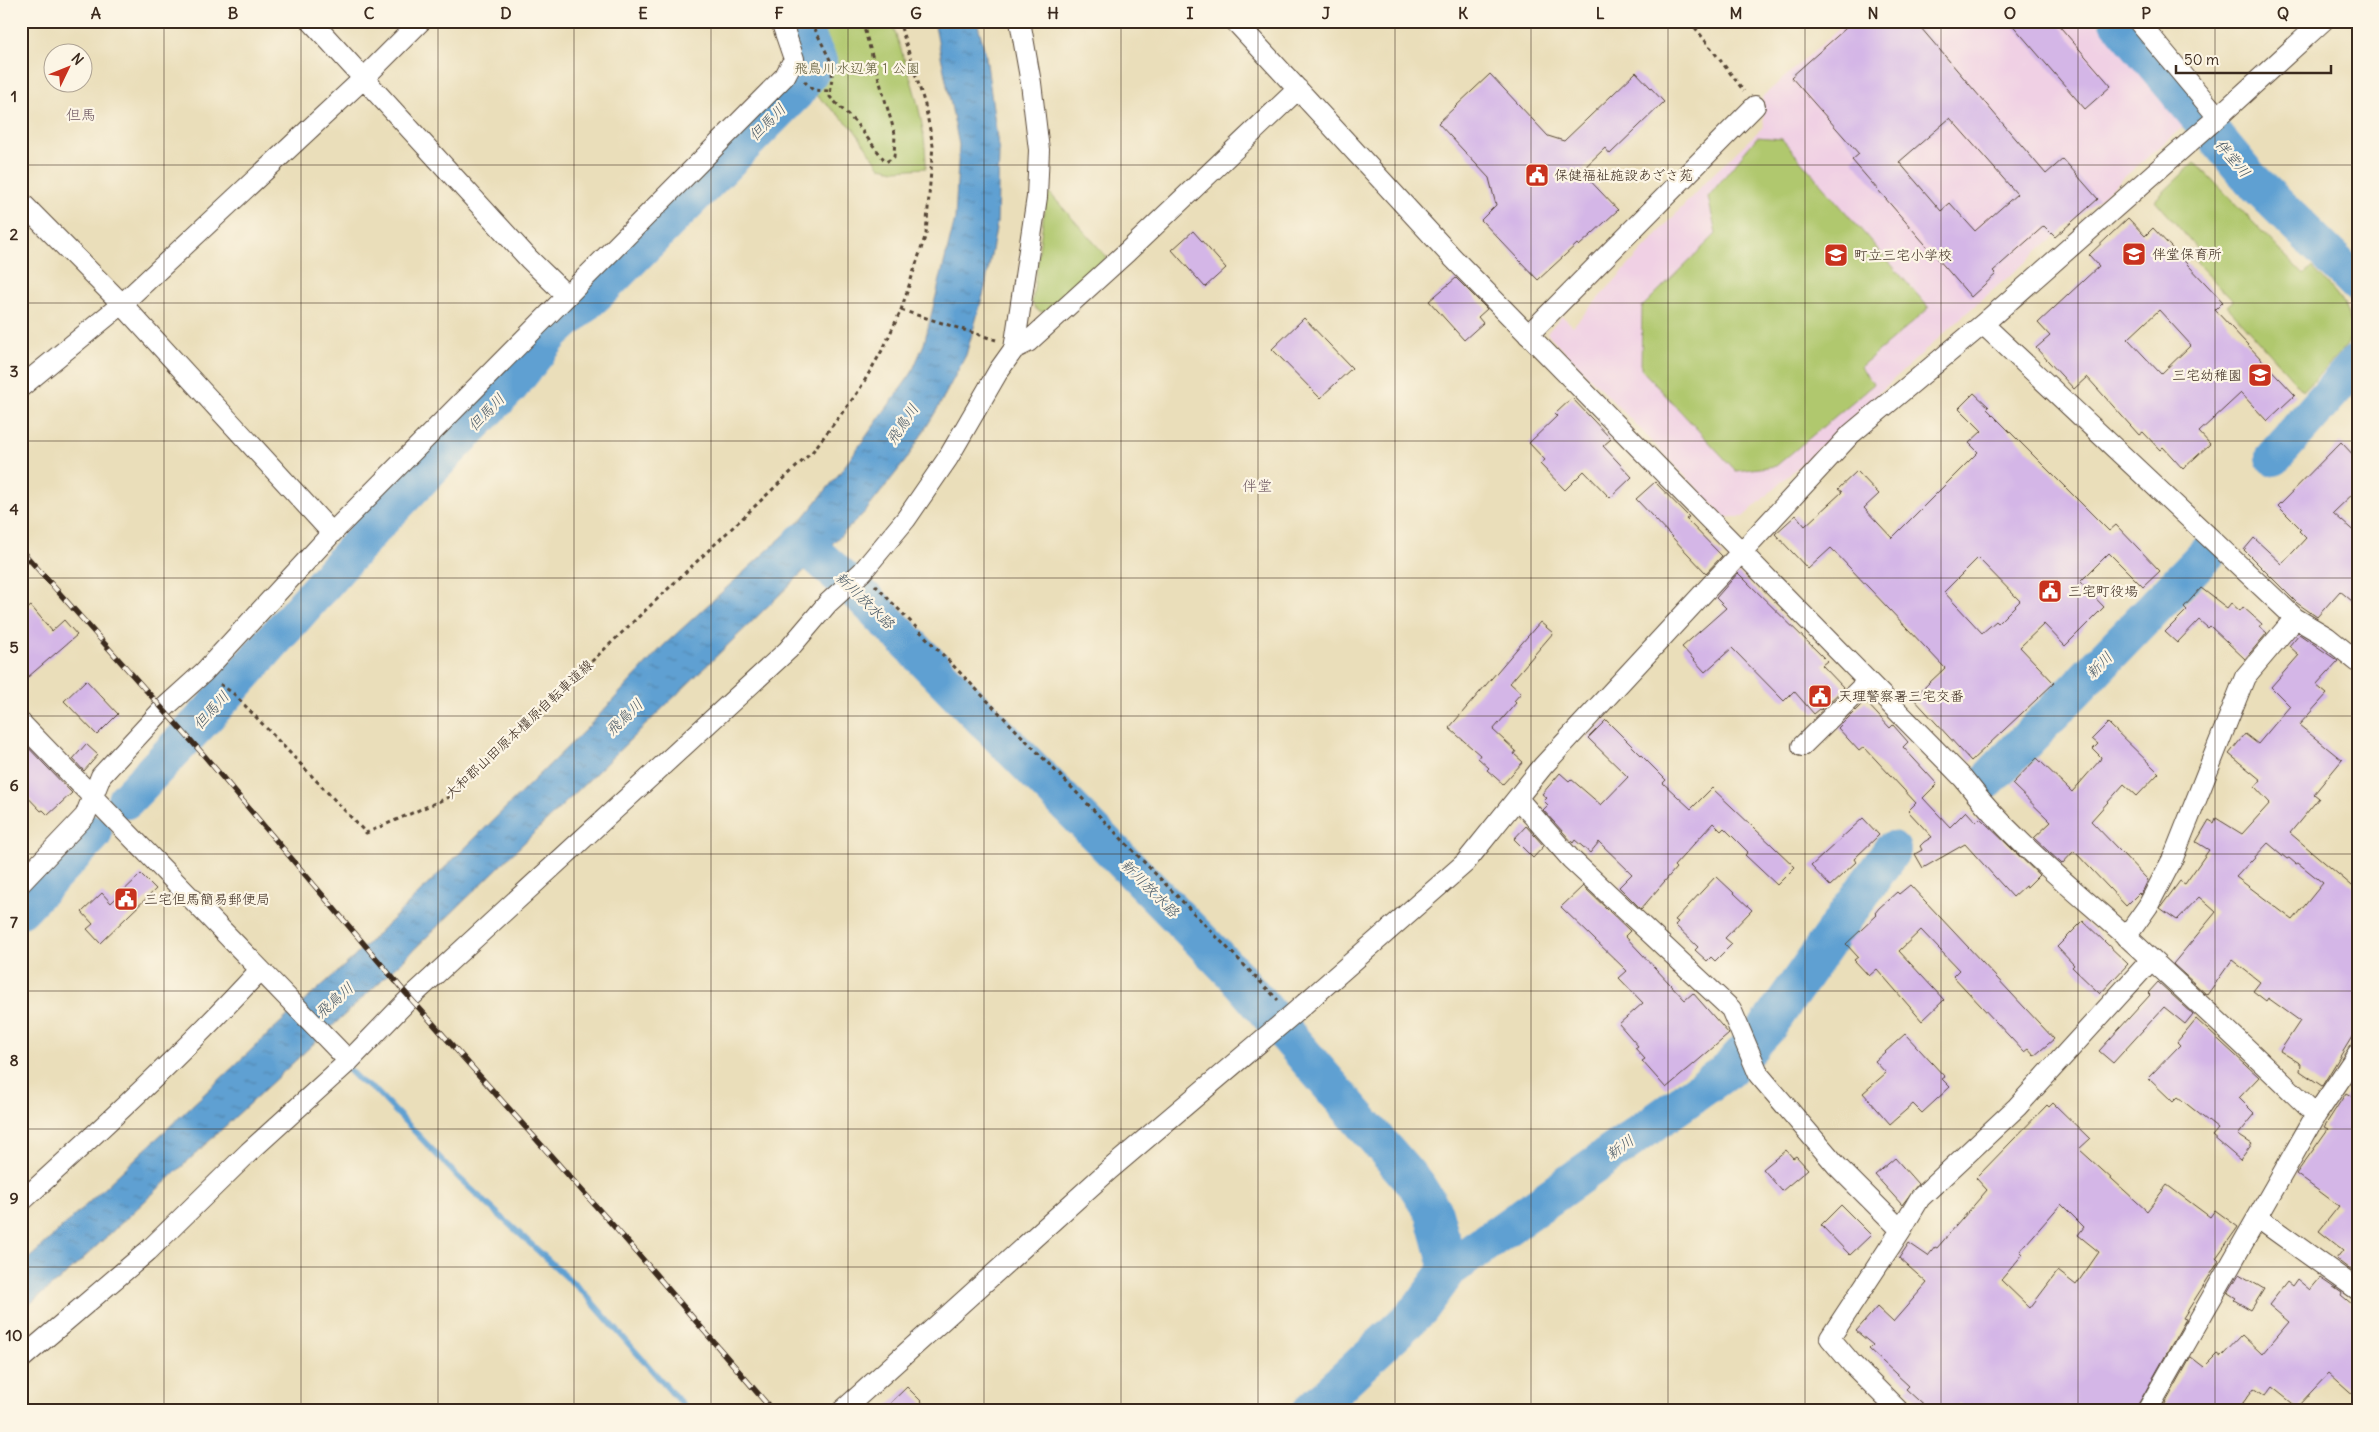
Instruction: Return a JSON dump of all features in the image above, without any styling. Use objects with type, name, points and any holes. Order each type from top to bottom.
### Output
[{"type":"street","points":[[311,21],[529,259],[567,296]]},
{"type":"street","points":[[21,387],[122,304],[363,79],[421,21]]},
{"type":"street","points":[[21,882],[85,816],[94,798],[101,776],[163,709],[204,672],[332,533],[785,76],[794,59],[781,21]]},
{"type":"street","points":[[21,1359],[148,1251],[346,1058],[788,650],[828,603],[862,572],[906,519],[948,458],[999,370],[1014,349],[1037,197],[1039,150],[1032,83],[1020,21]]},
{"type":"street","points":[[1235,21],[1402,203],[1528,335],[1963,778],[1982,803],[2078,895],[2213,1014],[2316,1115]]},
{"type":"street","points":[[2138,21],[2210,125]]},
{"type":"street","points":[[842,1411],[1109,1170],[1293,1014],[1465,863],[1543,766],[1851,434],[1983,324],[2210,125],[2323,21]]},
{"type":"street","points":[[1014,349],[1028,342],[1127,252],[1298,90]]},
{"type":"street","points":[[1528,335],[1755,106]]},
{"type":"street","points":[[21,202],[122,304],[332,533]]},
{"type":"street","points":[[1983,324],[2295,618],[2327,637],[2358,662]]},
{"type":"street","points":[[2126,937],[2148,906],[2173,858],[2245,677],[2295,618]]},
{"type":"street","points":[[1802,746],[1868,681]]},
{"type":"street","points":[[21,723],[346,1058]]},
{"type":"street","points":[[1518,799],[1571,859],[1731,1009],[1759,1075],[1837,1166],[1902,1230]]},
{"type":"street","points":[[1899,1411],[1852,1364],[1830,1338],[1902,1230],[1920,1198],[2018,1108],[2151,960]]},
{"type":"street","points":[[21,1202],[125,1108],[214,1020],[265,975]]},
{"type":"street","points":[[2147,1411],[2316,1115],[2358,1053]]},
{"type":"street","points":[[2258,1218],[2358,1290]]},
{"type":"path","points":[[811,21],[833,66],[829,91],[830,97],[855,122],[886,162],[894,157],[895,134],[862,21]]},
{"type":"path","name":"大和郡山田原本橿原自転車道線","points":[[204,672],[234,694],[366,834],[449,797],[814,452],[858,392],[901,310],[926,234],[933,144],[925,105],[899,21]]},
{"type":"path","points":[[1690,21],[1755,106]]},
{"type":"path","points":[[790,66],[813,90],[829,91]]},
{"type":"path","points":[[901,310],[906,310],[995,340]]},
{"type":"path","points":[[862,572],[1250,973],[1293,1014]]},
{"type":"shaded area","name":"町立三宅小学校","points":[[1848,21],[2096,21],[2185,125],[1964,315],[1743,517],[1725,517],[1547,333],[1562,316],[1573,326],[1708,179],[1764,126],[1762,97]]},
{"type":"green space","name":"飛鳥川水辺第１公園","points":[[789,21],[891,21],[915,93],[923,130],[926,168],[895,170],[880,167],[853,128],[816,95],[813,83],[802,72],[805,58]]},
{"type":"green space","points":[[1757,137],[1782,139],[1929,308],[1860,367],[1874,384],[1776,466],[1736,471],[1641,369],[1642,307],[1716,234],[1708,197]]},
{"type":"green space","points":[[2195,162],[2304,275],[2312,267],[2334,291],[2347,311],[2351,332],[2348,343],[2303,391],[2227,306],[2233,301],[2194,260],[2202,254],[2155,200]]},
{"type":"green space","points":[[1047,190],[1107,257],[1047,311],[1042,312],[1036,309],[1032,303]]},
{"type":"water","name":"飛鳥川","points":[[934,21],[977,21],[986,56],[999,153],[997,223],[985,288],[966,355],[938,408],[906,460],[866,511],[400,963],[71,1270],[21,1311],[21,1266],[281,1022],[353,958],[589,726],[663,646],[804,517],[839,474],[911,374],[924,344],[955,219],[959,145]]},
{"type":"building","points":[[1854,21],[1915,21],[2046,174],[2063,159],[2098,199],[2055,237],[2044,226],[1993,271],[1996,274],[1971,297],[1852,160],[1859,154],[1791,77]],"holes":[[[1950,118],[2017,194],[1975,231],[1950,203],[1941,211],[1899,162]]]},
{"type":"building","points":[[2009,21],[2055,21],[2111,86],[2085,109]]},
{"type":"building","name":"保健福祉施設あざさ苑","points":[[1636,72],[1664,102],[1610,154],[1605,148],[1581,171],[1618,210],[1538,280],[1481,220],[1496,205],[1489,178],[1438,123],[1490,74],[1548,136],[1564,141]]},
{"type":"building","points":[[2128,218],[2145,236],[2153,228],[2223,302],[2215,310],[2295,395],[2267,421],[2241,393],[2199,432],[2210,444],[2183,469],[2163,447],[2160,450],[2143,432],[2139,435],[2087,377],[2074,389],[2036,348],[2050,336],[2038,323],[2099,266],[2089,255]],"holes":[[[2159,310],[2191,345],[2161,374],[2128,339]]]},
{"type":"building","points":[[1193,231],[1226,268],[1205,287],[1172,250]]},
{"type":"building","points":[[1456,278],[1487,309],[1478,317],[1483,323],[1464,340],[1429,301]]},
{"type":"building","points":[[1304,318],[1352,368],[1320,398],[1272,349]]},
{"type":"building","points":[[1974,393],[1989,407],[1987,409],[2109,531],[2116,525],[2160,571],[2143,587],[2109,553],[2080,582],[2104,607],[2065,646],[2044,624],[2020,647],[2054,683],[1971,761],[1913,698],[1945,668],[1831,548],[1808,569],[1775,534],[1796,515],[1805,526],[1842,492],[1838,489],[1857,471],[1879,494],[1864,508],[1892,538],[1978,452],[1969,443],[1982,431],[1959,408]],"holes":[[[1978,558],[2020,601],[1998,623],[1996,621],[1982,633],[1944,592]]]},
{"type":"building","points":[[1572,398],[1611,439],[1603,446],[1632,477],[1610,498],[1584,471],[1565,490],[1540,464],[1545,460],[1529,443],[1557,416],[1555,414]]},
{"type":"building","points":[[2341,442],[2358,460],[2358,489],[2333,513],[2358,535],[2358,606],[2340,591],[2317,617],[2297,603],[2244,550],[2254,538],[2282,564],[2306,538],[2299,531],[2301,529],[2278,506]]},
{"type":"building","points":[[1655,482],[1689,517],[1686,519],[1722,556],[1706,573],[1636,499]]},
{"type":"building","points":[[1738,573],[1827,661],[1822,665],[1844,688],[1821,710],[1814,714],[1794,691],[1784,701],[1732,648],[1705,672],[1682,647],[1726,608],[1716,598]]},
{"type":"building","points":[[2201,588],[2227,608],[2231,603],[2240,611],[2243,607],[2262,624],[2260,627],[2267,633],[2245,659],[2210,626],[2208,628],[2199,620],[2177,643],[2165,632],[2187,610],[2184,607]]},
{"type":"building","points":[[31,606],[52,631],[64,620],[77,635],[21,683],[21,614]]},
{"type":"building","points":[[1540,622],[1553,633],[1510,683],[1521,693],[1514,701],[1516,703],[1493,730],[1516,751],[1514,754],[1523,762],[1503,784],[1487,770],[1489,768],[1478,758],[1480,755],[1449,728]]},
{"type":"building","points":[[2299,634],[2338,661],[2316,685],[2327,694],[2299,725],[2342,760],[2314,794],[2319,798],[2290,833],[2358,891],[2358,1027],[2322,1086],[2300,1071],[2301,1064],[2280,1051],[2300,1021],[2268,998],[2266,1001],[2253,991],[2260,982],[2232,960],[2207,995],[2173,964],[2216,912],[2199,897],[2177,920],[2160,908],[2180,881],[2185,884],[2209,850],[2196,842],[2209,820],[2214,823],[2216,818],[2242,834],[2270,803],[2255,787],[2261,780],[2229,754],[2245,734],[2258,744],[2290,706],[2271,687],[2299,655],[2289,646]],"holes":[[[2268,843],[2287,859],[2289,858],[2296,864],[2298,863],[2323,883],[2293,920],[2236,877]]]},
{"type":"building","points":[[86,680],[118,714],[97,735],[64,701]]},
{"type":"building","points":[[1865,701],[1890,728],[1893,725],[1908,742],[1903,747],[1937,784],[1923,798],[1950,827],[1966,811],[1976,822],[1980,818],[2039,875],[2027,887],[2025,886],[2013,897],[1965,844],[1923,868],[1915,854],[1922,850],[1920,846],[1924,842],[1932,837],[1908,811],[1916,803],[1864,747],[1859,751],[1838,728]]},
{"type":"building","points":[[1606,720],[1666,780],[1663,783],[1691,809],[1712,788],[1795,867],[1777,885],[1745,855],[1748,852],[1724,828],[1721,831],[1713,823],[1674,866],[1676,868],[1641,909],[1619,887],[1632,874],[1599,842],[1590,853],[1575,840],[1573,843],[1543,810],[1548,805],[1544,801],[1547,798],[1542,794],[1560,773],[1569,781],[1571,779],[1601,805],[1628,777],[1588,738]]},
{"type":"building","points":[[2108,723],[2159,773],[2137,796],[2124,784],[2091,821],[2148,880],[2141,895],[2139,893],[2126,906],[2074,851],[2062,864],[2034,838],[2051,822],[2012,784],[2037,758],[2072,792],[2100,760],[2101,757],[2093,749],[2098,744],[2092,739]]},
{"type":"building","points":[[21,740],[72,793],[48,815],[43,810],[41,811],[21,790]]},
{"type":"building","points":[[86,744],[98,755],[84,771],[73,759]]},
{"type":"building","points":[[1863,818],[1879,835],[1854,859],[1856,862],[1830,886],[1811,866]]},
{"type":"building","points":[[1526,826],[1544,846],[1533,858],[1514,839]]},
{"type":"building","points":[[141,874],[156,889],[100,943],[87,929],[93,924],[82,912],[102,893],[111,903]]},
{"type":"building","points":[[1716,876],[1752,910],[1725,938],[1732,944],[1715,961],[1711,957],[1707,961],[1695,950],[1698,947],[1675,925],[1678,922],[1675,920]]},
{"type":"building","points":[[1910,885],[2054,1039],[2034,1056],[2028,1049],[2024,1052],[1953,976],[1959,970],[1921,930],[1899,951],[1944,1000],[1922,1021],[1877,969],[1869,976],[1854,960],[1858,957],[1846,944],[1877,915],[1875,913],[1879,908],[1897,892],[1899,894]]},
{"type":"building","points":[[1583,886],[1630,931],[1625,936],[1685,1000],[1693,993],[1729,1034],[1666,1088],[1642,1061],[1645,1059],[1635,1048],[1638,1046],[1619,1024],[1643,1003],[1619,978],[1627,971],[1561,907]]},
{"type":"building","points":[[2083,921],[2128,964],[2100,994],[2072,967],[2074,965],[2057,947]]},
{"type":"building","points":[[2158,982],[2193,1014],[2185,1024],[2164,1007],[2113,1063],[2099,1051],[2150,995],[2148,993]]},
{"type":"building","points":[[2196,1019],[2259,1077],[2239,1098],[2255,1114],[2238,1135],[2252,1144],[2240,1160],[2212,1136],[2218,1129],[2178,1097],[2173,1102],[2148,1078],[2180,1045],[2177,1042]]},
{"type":"building","points":[[1905,1034],[1945,1077],[1942,1079],[1950,1087],[1922,1113],[1913,1104],[1890,1124],[1863,1093],[1886,1073],[1875,1061]]},
{"type":"building","points":[[2346,1093],[2358,1100],[2357,1275],[2336,1259],[2343,1250],[2319,1231],[2339,1206],[2296,1174],[2328,1129],[2324,1127]]},
{"type":"building","points":[[2053,1103],[2090,1139],[2079,1149],[2147,1211],[2167,1185],[2210,1217],[2215,1210],[2238,1227],[2216,1258],[2219,1261],[2183,1318],[2186,1319],[2135,1410],[2127,1405],[2123,1411],[1968,1411],[1959,1403],[1952,1411],[1930,1411],[1906,1389],[1909,1386],[1869,1349],[1873,1345],[1856,1331],[1877,1307],[1893,1322],[1927,1283],[1899,1258],[1909,1243],[1928,1256],[1935,1247],[1937,1248],[1987,1190],[1976,1178],[2047,1105],[2049,1107]],"holes":[[[2061,1204],[2084,1227],[2078,1235],[2099,1252],[2076,1285],[2058,1271],[2030,1308],[2001,1280],[2023,1254],[2020,1251]]]},
{"type":"building","points":[[1786,1150],[1793,1158],[1796,1156],[1808,1169],[1782,1191],[1763,1169]]},
{"type":"building","points":[[1895,1158],[1918,1184],[1902,1205],[1875,1175]]},
{"type":"building","points":[[1841,1205],[1871,1235],[1850,1255],[1821,1225]]},
{"type":"building","points":[[2239,1274],[2264,1289],[2251,1310],[2234,1300],[2236,1298],[2228,1293]]},
{"type":"building","points":[[2320,1278],[2342,1293],[2341,1295],[2358,1309],[2358,1399],[2329,1373],[2297,1407],[2272,1387],[2265,1396],[2254,1388],[2237,1411],[2161,1411],[2191,1357],[2204,1367],[2217,1354],[2221,1357],[2242,1335],[2262,1354],[2289,1322],[2269,1305],[2287,1282],[2292,1286],[2297,1279],[2310,1290]]},
{"type":"building","points":[[907,1387],[931,1411],[882,1411]]},
{"type":"waterway","name":"但馬川","points":[[126,800],[209,713],[373,528],[511,385],[552,333],[602,288],[795,93],[818,61],[799,21]]},
{"type":"waterway","name":"伴堂川","points":[[2119,21],[2248,176],[2358,284]]},
{"type":"waterway","name":"新川","points":[[2274,457],[2358,362]]},
{"type":"waterway","name":"新川放水路","points":[[802,542],[865,599],[1235,975],[1417,1186],[1434,1213],[1449,1269]]},
{"type":"waterway","name":"新川","points":[[1988,780],[2210,550]]},
{"type":"waterway","name":"但馬川","points":[[21,909],[93,834]]},
{"type":"waterway","name":"新川","points":[[1311,1411],[1420,1309],[1449,1269],[1728,1070],[1766,1029],[1892,850]]},
{"type":"waterway","points":[[346,1067],[360,1081],[377,1092],[459,1178],[584,1293],[688,1411]]},
{"type":"railway","points":[[21,550],[202,753],[403,990],[627,1241],[773,1411]]},
{"type":"place","name":"保健福祉施設あざさ苑","points":[[1537,175]]},
{"type":"place","name":"伴堂保育所","points":[[2134,254]]},
{"type":"place","name":"町立三宅小学校","points":[[1836,255]]},
{"type":"place","name":"三宅幼稚園","points":[[2260,375]]},
{"type":"place","name":"三宅町役場","points":[[2050,591]]},
{"type":"place","name":"天理警察署三宅交番","points":[[1820,696]]},
{"type":"place","name":"三宅但馬簡易郵便局","points":[[126,899]]},
{"type":"district","name":"但馬","points":[[81,114]]},
{"type":"district","name":"伴堂","points":[[1257,485]]}]
